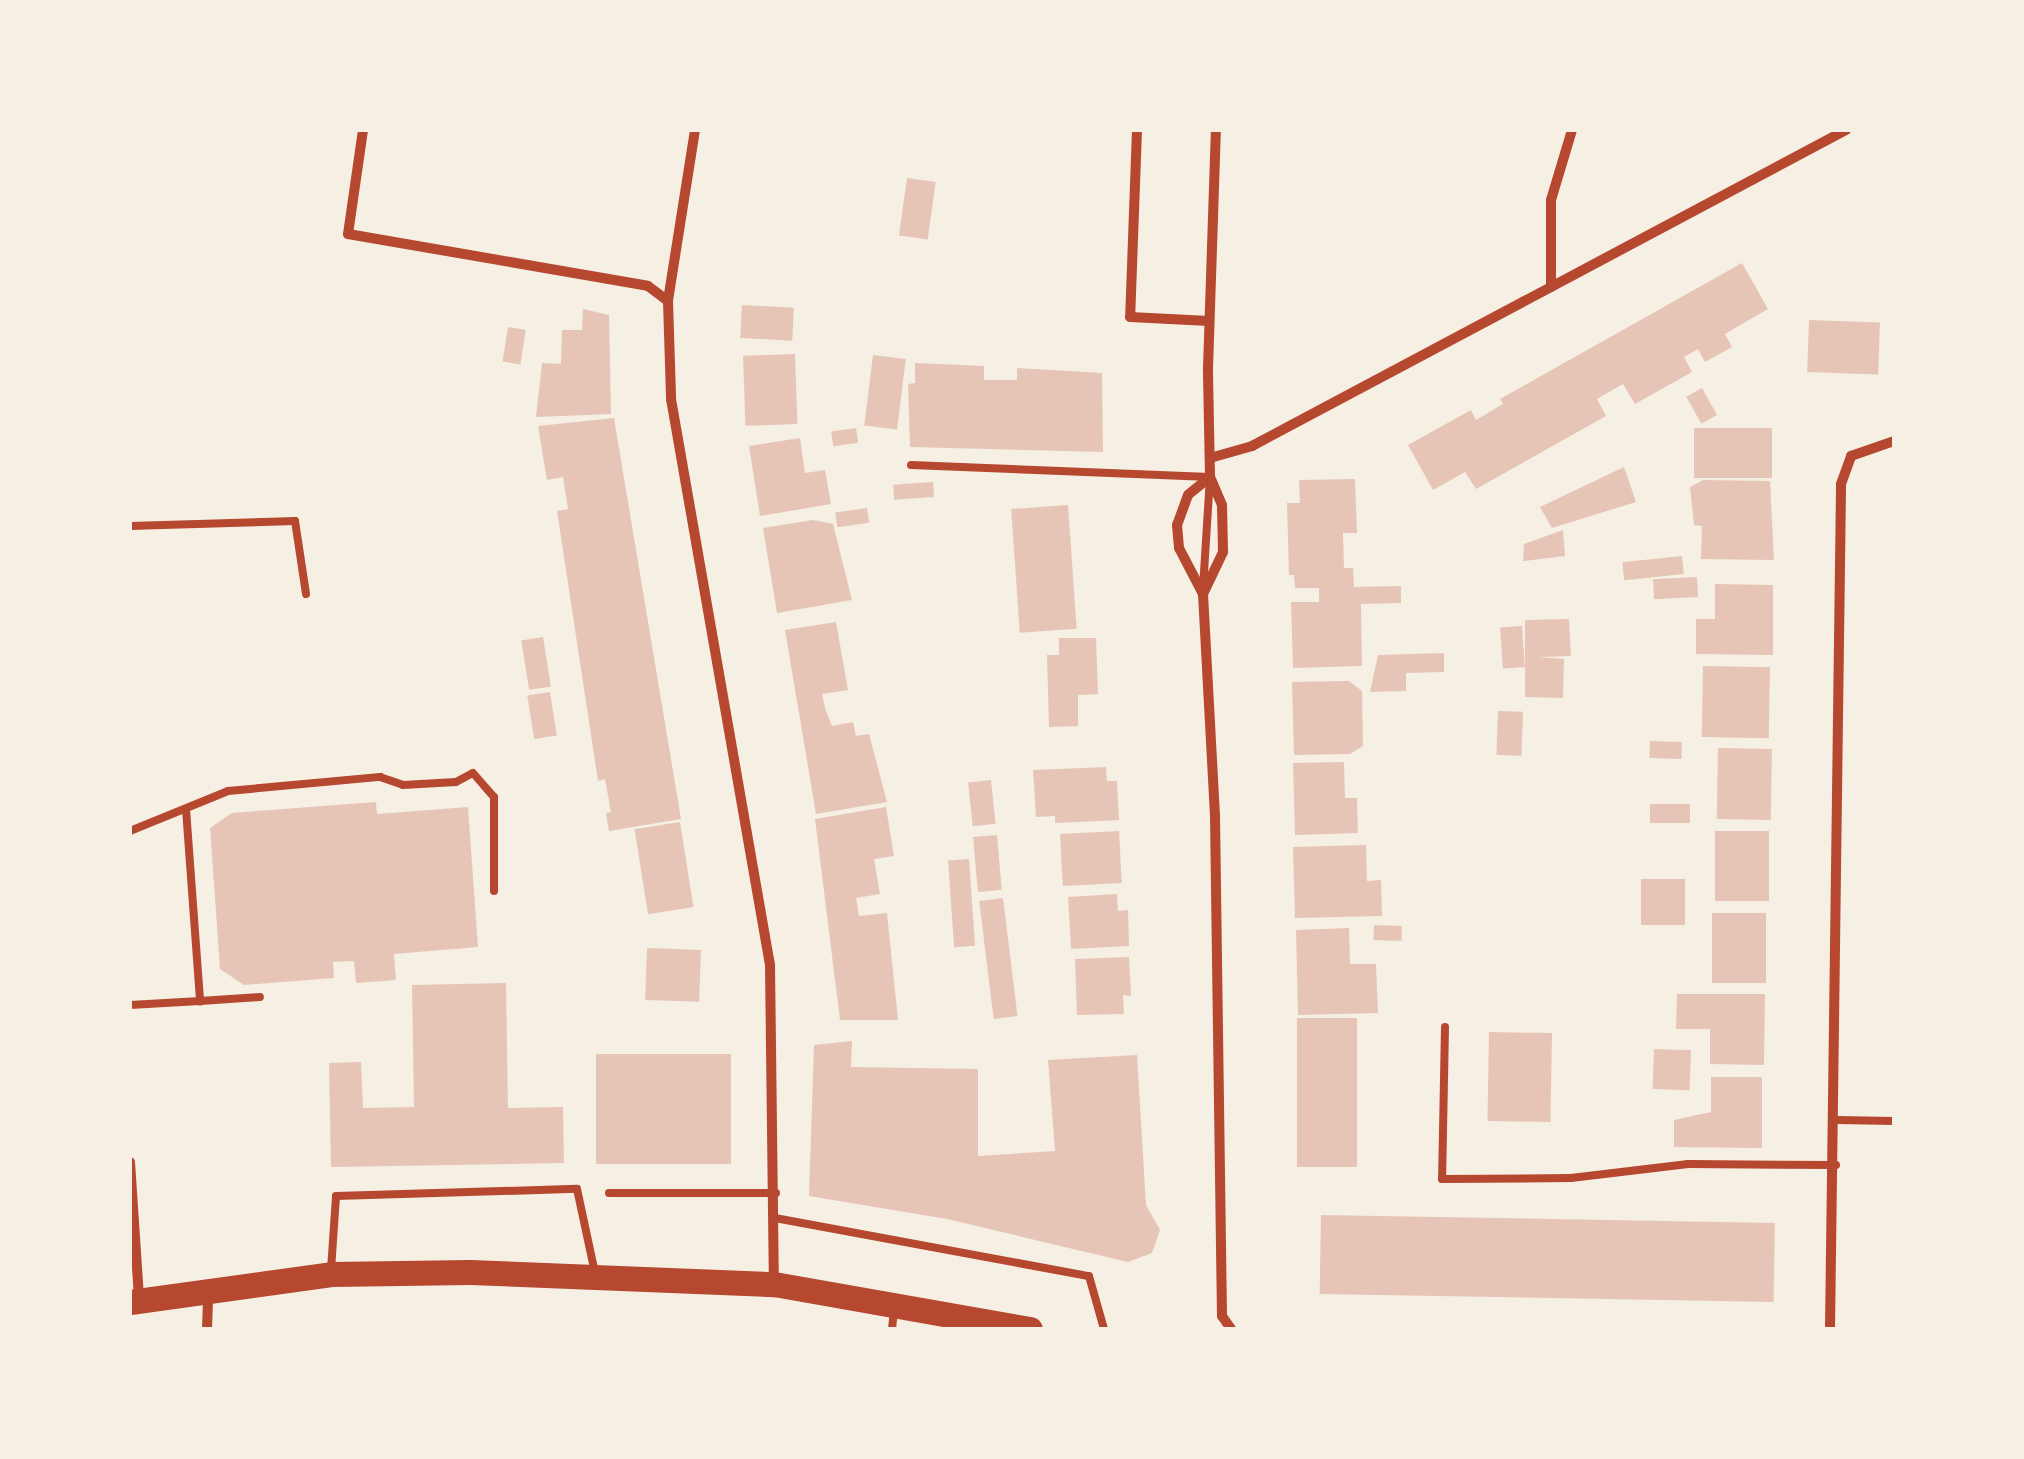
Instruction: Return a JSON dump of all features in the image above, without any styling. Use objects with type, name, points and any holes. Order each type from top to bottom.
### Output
[{"type":"main road","points":[[134,1301],[331,1274],[596,1277],[774,1284],[895,1301],[1030,1329]]},
{"type":"street","points":[[363,130],[348,234],[648,286],[668,301]]},
{"type":"street","points":[[695,130],[668,301],[671,399],[770,965],[776,1193],[774,1284]]},
{"type":"street","points":[[1137,130],[1130,317],[1210,322]]},
{"type":"street","points":[[1203,594],[1224,552],[1222,506],[1210,478],[1216,130]]},
{"type":"street","points":[[1551,288],[1551,200],[1572,130]]},
{"type":"street","points":[[1210,458],[1252,446],[1846,130]]},
{"type":"street","points":[[1830,1329],[1838,1120],[1841,484],[1850,456],[1894,441]]},
{"type":"street","points":[[1210,478],[1188,494],[1177,525],[1179,548],[1203,594],[1216,816],[1222,1316],[1231,1329]]},
{"type":"street","points":[[130,1162],[134,1301]]},
{"type":"street","points":[[207,1329],[208,1290]]},
{"type":"lane","points":[[911,465],[1210,478],[1203,594]]},
{"type":"lane","points":[[130,526],[295,521],[306,594]]},
{"type":"lane","points":[[130,831],[228,791],[380,777],[403,785],[456,782],[473,773],[494,797],[494,891]]},
{"type":"lane","points":[[186,809],[200,1001]]},
{"type":"lane","points":[[130,1004],[260,997]]},
{"type":"lane","points":[[1445,1027],[1442,1179],[1571,1178],[1688,1164],[1836,1165]]},
{"type":"lane","points":[[1838,1120],[1894,1121]]},
{"type":"lane","points":[[331,1274],[336,1196],[577,1189],[596,1277]]},
{"type":"lane","points":[[609,1194],[776,1193]]},
{"type":"lane","points":[[775,1218],[1089,1276],[1104,1329]]},
{"type":"lane","points":[[892,1329],[895,1301]]},
{"type":"building","points":[[907,178],[936,182],[928,239],[899,235]]},
{"type":"building","points":[[1742,263],[1768,309],[1725,334],[1732,347],[1705,362],[1698,349],[1684,357],[1692,372],[1635,404],[1623,384],[1597,399],[1606,416],[1476,489],[1465,472],[1433,490],[1408,445],[1471,410],[1476,420],[1503,404],[1500,399]]},
{"type":"building","points":[[742,305],[794,308],[792,341],[740,338]]},
{"type":"building","points":[[583,309],[609,315],[611,414],[536,417],[542,363],[561,364],[562,330],[582,330]]},
{"type":"building","points":[[1809,320],[1880,322],[1878,374],[1807,372]]},
{"type":"building","points":[[508,327],[526,330],[520,364],[503,362]]},
{"type":"building","points":[[795,354],[797,424],[745,426],[743,356]]},
{"type":"building","points":[[873,355],[906,359],[897,429],[864,425]]},
{"type":"building","points":[[915,363],[984,366],[984,380],[1017,380],[1017,368],[1102,373],[1103,452],[910,447],[908,384],[915,383]]},
{"type":"building","points":[[1702,388],[1717,415],[1701,424],[1686,397]]},
{"type":"building","points":[[614,418],[681,819],[609,831],[606,813],[611,812],[605,779],[598,781],[557,511],[568,509],[563,477],[547,480],[538,426]]},
{"type":"building","points":[[856,428],[858,443],[833,446],[831,431]]},
{"type":"building","points":[[1694,428],[1772,428],[1772,478],[1694,478]]},
{"type":"building","points":[[800,438],[805,473],[825,470],[831,504],[760,516],[749,446]]},
{"type":"building","points":[[1624,467],[1636,502],[1552,528],[1540,507]]},
{"type":"building","points":[[1355,479],[1357,533],[1343,533],[1344,568],[1353,568],[1354,587],[1401,586],[1401,603],[1361,604],[1362,666],[1293,668],[1291,602],[1319,602],[1319,588],[1295,588],[1294,575],[1289,575],[1287,503],[1300,503],[1299,480]]},
{"type":"building","points":[[1703,480],[1770,481],[1774,560],[1701,559],[1702,526],[1694,525],[1690,487]]},
{"type":"building","points":[[933,482],[934,497],[894,500],[893,485]]},
{"type":"building","points":[[1068,505],[1077,629],[1020,633],[1011,509]]},
{"type":"building","points":[[867,508],[869,523],[837,527],[835,512]]},
{"type":"building","points":[[813,520],[833,524],[852,600],[777,613],[763,528]]},
{"type":"building","points":[[1563,530],[1565,556],[1523,561],[1524,544]]},
{"type":"building","points":[[1682,556],[1684,574],[1624,580],[1622,562]]},
{"type":"building","points":[[1697,577],[1698,597],[1654,599],[1653,579]]},
{"type":"building","points":[[1715,584],[1773,585],[1773,655],[1696,654],[1696,619],[1715,619]]},
{"type":"building","points":[[1569,619],[1571,656],[1538,657],[1564,659],[1563,698],[1525,697],[1525,620]]},
{"type":"building","points":[[836,622],[848,690],[822,694],[825,708],[832,726],[853,722],[856,736],[869,734],[887,802],[816,814],[785,630]]},
{"type":"building","points":[[1522,626],[1525,667],[1503,668],[1500,628]]},
{"type":"building","points":[[543,637],[551,686],[529,690],[521,640]]},
{"type":"building","points":[[1059,638],[1096,638],[1098,694],[1078,695],[1078,726],[1049,727],[1047,655],[1059,655]]},
{"type":"building","points":[[1444,653],[1444,672],[1406,673],[1406,691],[1370,692],[1378,655]]},
{"type":"building","points":[[1703,666],[1770,667],[1769,738],[1702,737]]},
{"type":"building","points":[[1349,681],[1362,691],[1363,746],[1350,754],[1294,755],[1292,682]]},
{"type":"building","points":[[550,692],[557,735],[534,739],[527,696]]},
{"type":"building","points":[[1498,711],[1523,712],[1521,756],[1496,755]]},
{"type":"building","points":[[1650,741],[1682,742],[1681,759],[1649,758]]},
{"type":"building","points":[[1718,748],[1772,749],[1771,820],[1717,819]]},
{"type":"building","points":[[1344,762],[1345,798],[1357,798],[1358,833],[1295,835],[1293,763]]},
{"type":"building","points":[[1106,767],[1107,781],[1117,781],[1119,820],[1055,823],[1055,816],[1036,817],[1033,770]]},
{"type":"building","points":[[991,780],[996,824],[973,826],[968,782]]},
{"type":"building","points":[[376,802],[377,814],[468,807],[478,947],[394,954],[396,980],[356,983],[354,961],[333,962],[334,978],[244,985],[220,969],[210,828],[232,813]]},
{"type":"building","points":[[1650,804],[1690,804],[1690,823],[1650,823]]},
{"type":"building","points":[[886,807],[894,856],[874,859],[880,894],[856,898],[859,916],[887,913],[898,1020],[840,1020],[815,819]]},
{"type":"building","points":[[680,822],[693,907],[648,914],[635,829]]},
{"type":"building","points":[[1119,831],[1122,883],[1063,886],[1060,834]]},
{"type":"building","points":[[1715,831],[1769,831],[1769,901],[1715,901]]},
{"type":"building","points":[[997,835],[1002,890],[978,892],[973,837]]},
{"type":"building","points":[[1366,845],[1367,881],[1381,880],[1382,916],[1295,918],[1293,847]]},
{"type":"building","points":[[969,859],[975,946],[954,947],[948,860]]},
{"type":"building","points":[[1641,879],[1685,879],[1685,925],[1641,925]]},
{"type":"building","points":[[1117,894],[1118,911],[1128,910],[1129,946],[1071,949],[1068,897]]},
{"type":"building","points":[[1003,898],[1018,1016],[994,1019],[979,901]]},
{"type":"building","points":[[1712,913],[1766,913],[1766,983],[1712,983]]},
{"type":"building","points":[[1374,925],[1402,926],[1401,941],[1373,940]]},
{"type":"building","points":[[1349,928],[1350,964],[1376,964],[1378,1013],[1298,1015],[1296,930]]},
{"type":"building","points":[[647,948],[701,950],[699,1002],[645,1000]]},
{"type":"building","points":[[1129,957],[1131,996],[1123,995],[1124,1014],[1077,1015],[1075,959]]},
{"type":"building","points":[[506,983],[508,1108],[563,1107],[564,1163],[331,1167],[329,1063],[361,1062],[363,1108],[414,1107],[412,985]]},
{"type":"building","points":[[1677,994],[1765,994],[1764,1065],[1710,1064],[1710,1029],[1676,1029]]},
{"type":"building","points":[[1297,1018],[1357,1018],[1357,1167],[1297,1167]]},
{"type":"building","points":[[1489,1032],[1552,1033],[1550,1122],[1487,1121]]},
{"type":"building","points":[[852,1041],[851,1067],[978,1069],[978,1156],[1055,1151],[1048,1060],[1137,1055],[1146,1205],[1160,1230],[1152,1253],[1128,1262],[947,1219],[809,1196],[814,1045]]},
{"type":"building","points":[[1654,1049],[1691,1050],[1690,1090],[1653,1089]]},
{"type":"building","points":[[596,1054],[731,1054],[731,1164],[596,1164]]},
{"type":"building","points":[[1711,1077],[1762,1077],[1762,1148],[1674,1147],[1674,1120],[1711,1112]]},
{"type":"building","points":[[1321,1215],[1775,1223],[1774,1302],[1320,1294]]}]
